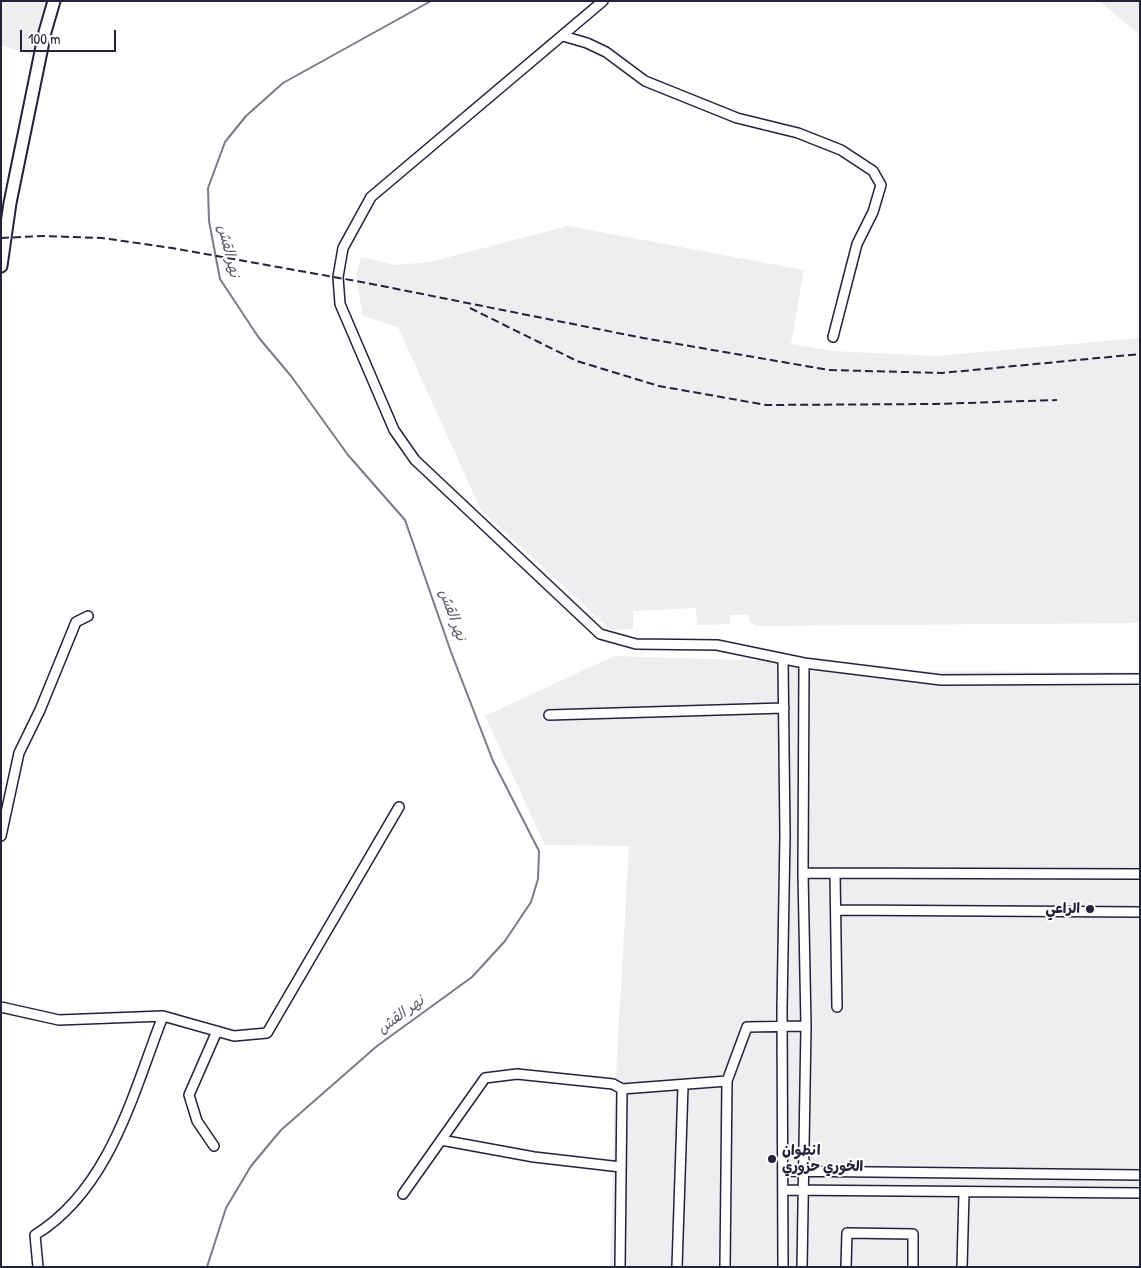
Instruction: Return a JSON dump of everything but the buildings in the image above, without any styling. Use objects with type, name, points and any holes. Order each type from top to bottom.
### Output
[{"type":"main road","points":[[1,266],[10,203],[39,60],[54,1]]},
{"type":"street","points":[[603,1],[371,197],[343,248],[338,277],[340,304],[394,430],[415,460],[600,634],[636,644],[717,644],[783,660],[941,680],[1140,678]]},
{"type":"street","points":[[563,36],[587,43],[606,52],[645,80],[737,118],[798,132],[841,150],[873,171],[881,185],[873,212],[857,244],[833,337]]},
{"type":"street","points":[[1,836],[19,753],[40,710],[76,622],[88,616]]},
{"type":"street","points":[[783,660],[785,836],[782,1027],[783,1267]]},
{"type":"street","points":[[802,1267],[806,1026],[803,873],[804,663]]},
{"type":"street","points":[[550,715],[784,708]]},
{"type":"street","points":[[1,1007],[59,1020],[163,1016],[234,1036],[267,1033],[399,806]]},
{"type":"street","points":[[803,873],[1140,874]]},
{"type":"street","points":[[835,873],[837,1007]]},
{"type":"street","points":[[836,910],[1140,912]]},
{"type":"street","points":[[38,1267],[35,1235],[56,1223],[96,1176],[123,1119],[163,1016]]},
{"type":"street","points":[[725,1267],[727,1080],[747,1027],[806,1026]]},
{"type":"street","points":[[214,1146],[197,1121],[190,1096],[217,1031]]},
{"type":"street","points":[[403,1194],[485,1078],[517,1074],[613,1084],[622,1089],[683,1086],[727,1080]]},
{"type":"street","points":[[677,1267],[683,1086]]},
{"type":"street","points":[[620,1267],[622,1089]]},
{"type":"street","points":[[441,1140],[534,1157],[621,1167]]},
{"type":"street","points":[[784,1171],[1140,1175]]},
{"type":"street","points":[[784,1190],[1140,1193]]},
{"type":"street","points":[[962,1267],[964,1193]]},
{"type":"street","points":[[846,1267],[846,1233],[913,1234],[913,1267]]},
{"type":"shaded area","points":[[1,1],[49,1],[32,55],[1,45]]},
{"type":"shaded area","points":[[1099,1],[1140,1],[1140,35]]},
{"type":"shaded area","points":[[568,226],[804,270],[791,344],[832,351],[936,356],[1140,338],[1140,623],[755,626],[749,620],[749,615],[730,615],[730,624],[697,625],[696,608],[633,611],[633,629],[611,630],[481,510],[398,327],[363,316],[356,276],[361,257],[396,265],[430,262]]},
{"type":"shaded area","points":[[614,656],[772,661],[811,671],[1140,672],[1140,1267],[610,1267],[615,1091],[629,846],[545,845],[485,716]]},
{"type":"waterway","name":"نهر القش","points":[[207,1267],[226,1208],[251,1166],[281,1130],[377,1046],[472,977],[505,941],[531,902],[538,879],[539,851],[493,761],[451,652],[405,520],[348,455],[291,376],[259,338],[220,279],[209,221],[208,188],[225,142],[246,116],[283,83],[431,1]]},
{"type":"railway","points":[[1,238],[43,236],[102,238],[172,248],[367,283],[643,338],[829,370],[942,373],[1140,354]]},
{"type":"railway","points":[[470,308],[577,361],[659,386],[766,405],[935,404],[1057,400]]},
{"type":"place","name":"الراعي","points":[[1090,909]]},
{"type":"place","name":"انطوان الخوري حزوري","points":[[772,1159]]}]
